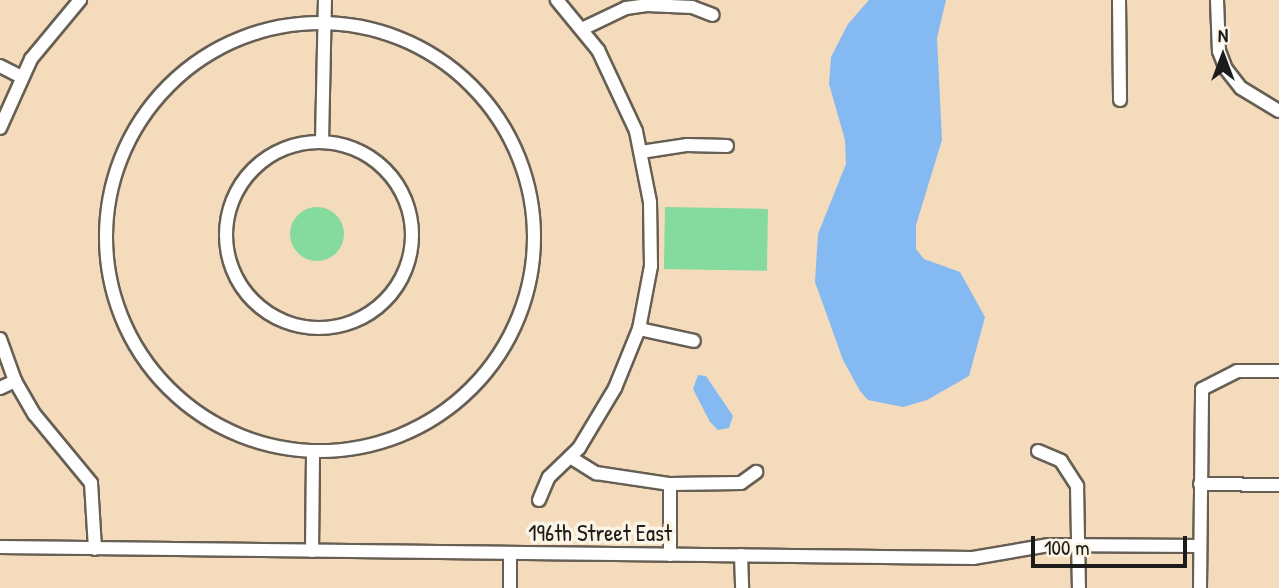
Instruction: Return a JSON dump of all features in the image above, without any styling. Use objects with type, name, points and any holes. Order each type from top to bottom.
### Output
[{"type":"street","points":[[0,128],[22,77],[52,30],[80,0]]},
{"type":"street","points":[[322,142],[325,0]]},
{"type":"street","points":[[540,500],[549,477],[570,457],[600,416],[639,329],[647,298],[651,232],[641,152],[612,74],[582,29],[557,0]]},
{"type":"street","points":[[1119,0],[1120,100]]},
{"type":"street","points":[[1217,0],[1219,51],[1241,88],[1279,111]]},
{"type":"street","points":[[582,29],[617,11],[647,5],[692,7],[713,15]]},
{"type":"street","points":[[324,24],[400,39],[446,64],[475,90],[499,120],[522,166],[534,243],[518,318],[493,363],[457,401],[389,439],[313,451],[264,443],[218,425],[160,379],[121,316],[106,244],[110,195],[125,148],[167,87],[228,44],[275,28],[324,24]]},
{"type":"street","points":[[0,66],[22,77]]},
{"type":"street","points":[[322,142],[351,147],[387,171],[406,202],[412,238],[407,266],[383,303],[352,322],[316,328],[281,320],[251,299],[230,261],[226,232],[237,190],[255,167],[286,148],[322,142]]},
{"type":"street","points":[[641,152],[687,145],[727,146]]},
{"type":"street","points":[[639,329],[694,341]]},
{"type":"street","points":[[0,339],[15,380],[52,438],[91,483],[96,503],[95,549]]},
{"type":"street","points":[[1200,588],[1203,387],[1237,371],[1279,371]]},
{"type":"street","points":[[0,388],[15,380]]},
{"type":"street","points":[[312,551],[313,451]]},
{"type":"street","points":[[1038,451],[1061,461],[1075,479],[1079,588]]},
{"type":"street","points":[[570,457],[596,473],[670,484],[741,483],[756,472]]},
{"type":"street","points":[[670,484],[670,555]]},
{"type":"street","points":[[1200,484],[1279,485]]},
{"type":"street","name":"196th Street East","points":[[0,547],[973,558],[1049,545],[1199,546]]},
{"type":"street","points":[[510,554],[510,588]]},
{"type":"street","points":[[741,555],[742,588]]},
{"type":"green space","points":[[317,207],[336,215],[344,234],[336,253],[317,261],[298,253],[290,234],[298,215]]},
{"type":"green space","points":[[665,207],[768,209],[767,271],[664,269]]},
{"type":"water","points":[[869,0],[946,0],[937,38],[942,140],[916,225],[916,249],[924,259],[960,272],[985,317],[969,376],[927,400],[903,407],[868,400],[860,391],[843,360],[815,282],[818,234],[846,164],[845,140],[829,84],[831,57],[848,24]]},
{"type":"water","points":[[698,375],[706,376],[733,416],[729,428],[718,430],[710,422],[693,389]]}]
